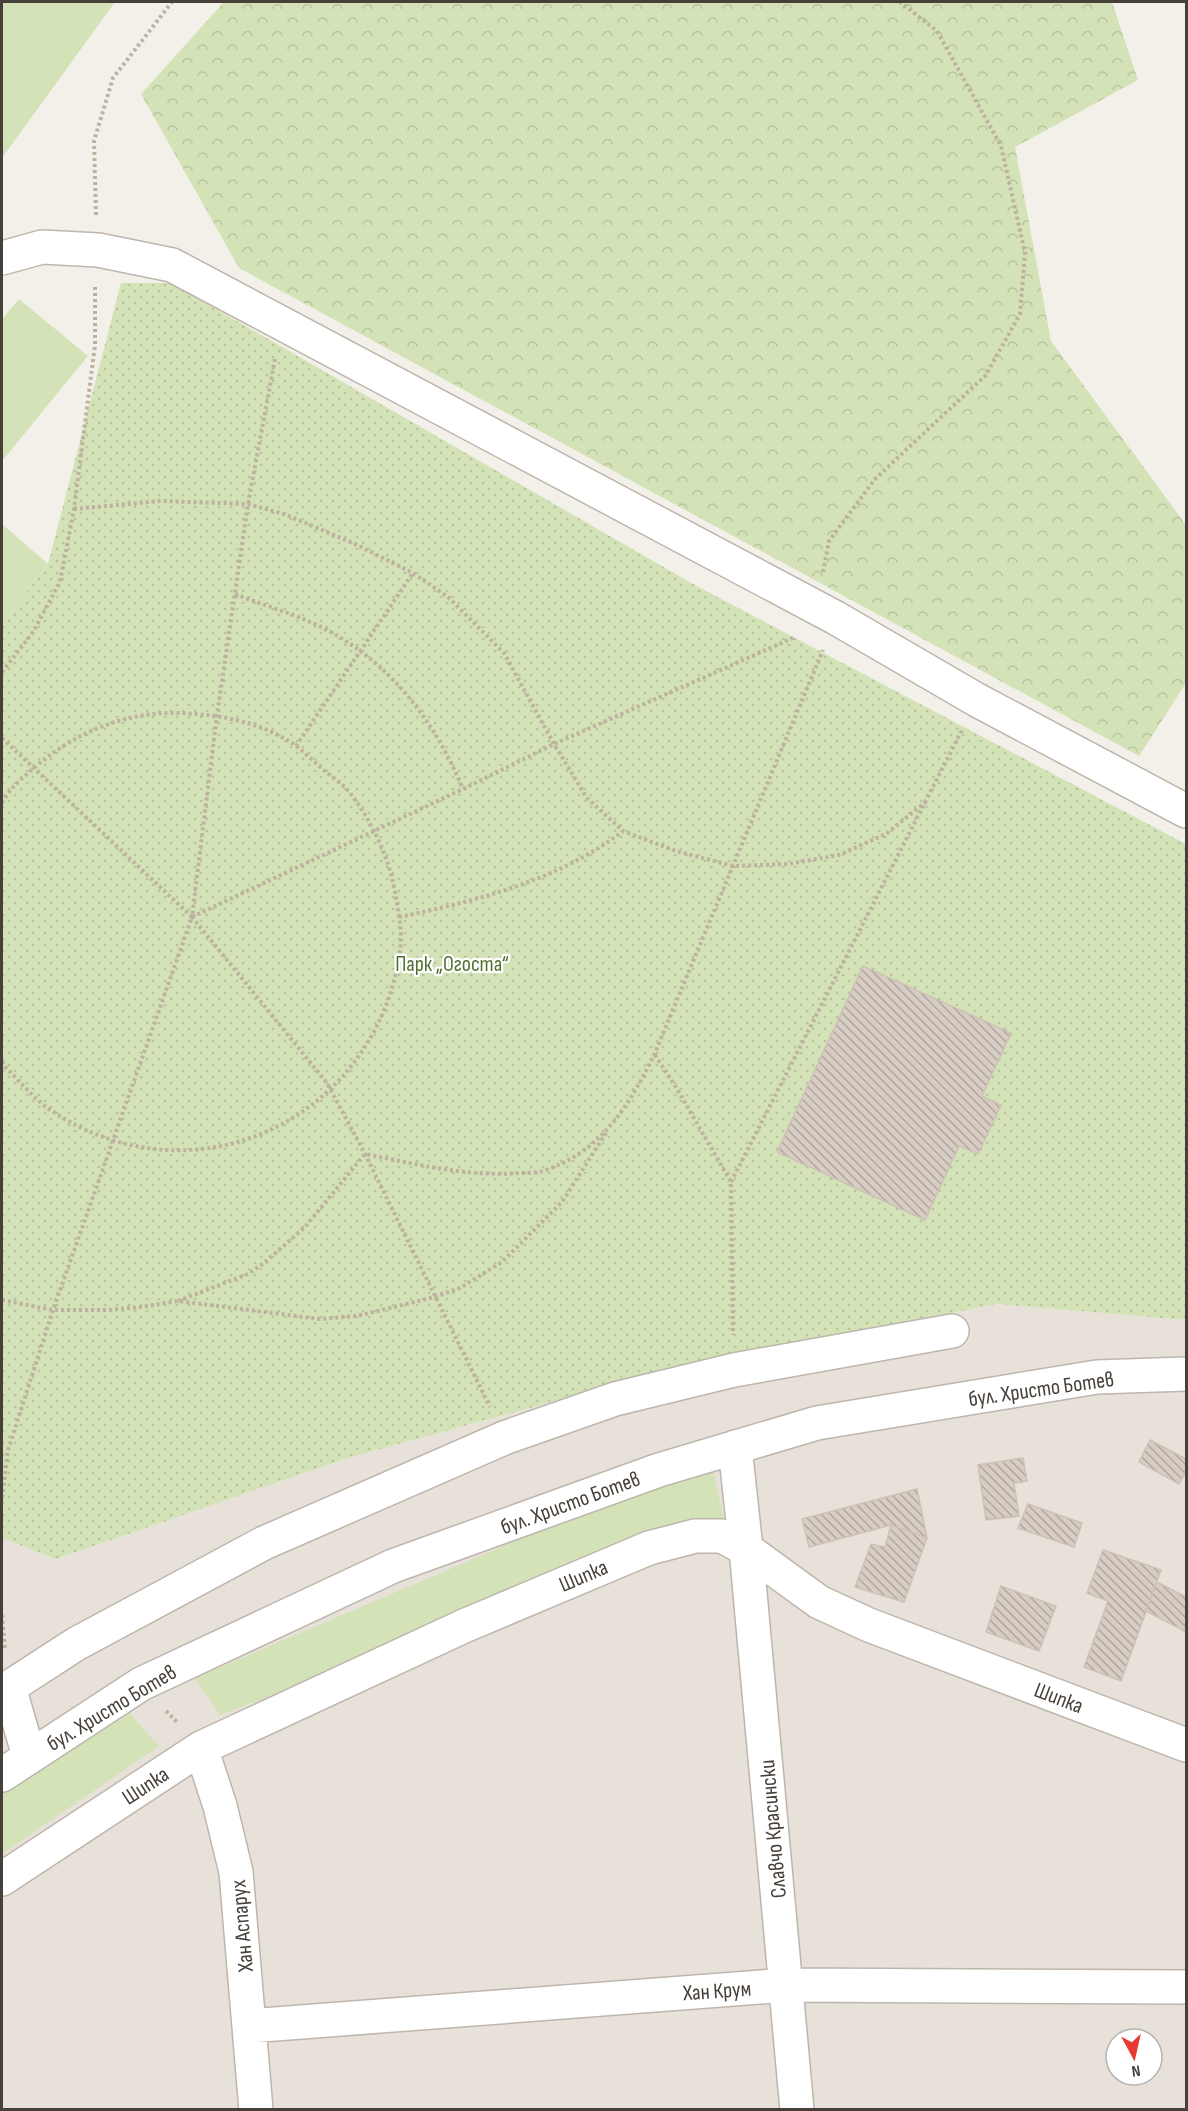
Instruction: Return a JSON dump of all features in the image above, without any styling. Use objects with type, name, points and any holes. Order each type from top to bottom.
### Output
[{"type":"street","points":[[2,258],[42,247],[98,250],[172,265],[826,613],[977,699],[1186,811]]},
{"type":"street","points":[[29,1756],[5,1690],[76,1644],[264,1543],[504,1438],[615,1399],[734,1370],[952,1331]]},
{"type":"street","name":"бул. Христо Ботев","points":[[2,1775],[141,1684],[393,1566],[659,1470],[817,1423],[1097,1377],[1186,1374]]},
{"type":"street","name":"Славчо Красински","points":[[735,1447],[797,2109]]},
{"type":"street","name":"Шипка","points":[[2,1879],[201,1748],[464,1626],[649,1548],[694,1536],[722,1536],[746,1549],[819,1602],[869,1625],[1186,1745]]},
{"type":"street","name":"Хан Аспарух","points":[[201,1748],[220,1806],[236,1872],[256,2109]]},
{"type":"street","name":"Хан Крум","points":[[249,2026],[787,1985],[1186,1987]]},
{"type":"path","points":[[2,672],[33,632],[60,582],[74,509],[95,345],[95,284],[98,250],[94,141],[113,78],[172,2]]},
{"type":"path","points":[[178,1301],[320,1320],[357,1316],[435,1297],[460,1288],[502,1262],[562,1202],[610,1127],[635,1094],[654,1055],[733,866],[826,613],[829,541],[875,479],[986,375],[1020,314],[1024,252],[1001,146],[937,32],[900,2]]},
{"type":"path","points":[[2,1499],[8,1450],[52,1310],[192,917],[217,715],[248,504],[282,323]]},
{"type":"path","points":[[74,509],[160,501],[248,504],[284,514],[353,543],[413,573],[448,597],[504,653],[554,744],[587,798],[622,831],[675,851],[733,866],[788,864],[839,855],[886,834],[927,801]]},
{"type":"path","points":[[296,746],[413,573]]},
{"type":"path","points":[[235,594],[304,619],[359,650],[401,687],[420,710],[437,735],[463,789]]},
{"type":"path","points":[[192,917],[826,613]]},
{"type":"path","points":[[734,1370],[731,1182],[977,699]]},
{"type":"path","points":[[2,803],[8,793],[50,753],[102,725],[159,712],[217,715],[263,728],[296,746],[349,791],[381,843],[392,876],[399,916],[400,950],[390,993],[372,1037],[343,1077],[307,1110],[270,1132],[228,1145],[185,1151],[142,1148],[100,1136],[48,1108],[5,1067],[2,1061]]},
{"type":"path","points":[[2,738],[192,917],[327,1083],[365,1154],[504,1438]]},
{"type":"path","points":[[399,916],[470,900],[551,872],[573,863],[622,831]]},
{"type":"path","points":[[654,1055],[677,1089],[731,1182]]},
{"type":"path","points":[[365,1154],[462,1173],[541,1172],[579,1155],[610,1127]]},
{"type":"path","points":[[2,1300],[52,1310],[108,1310],[178,1301],[248,1274],[305,1227],[365,1154]]},
{"type":"path","points":[[141,1684],[201,1748]]},
{"type":"shaded area","points":[[996,1304],[1186,1320],[1186,2109],[2,2109],[2,1538],[56,1559],[351,1457],[650,1375]]},
{"type":"green space","points":[[2,2],[115,2],[2,158]]},
{"type":"green space","points":[[224,2],[1112,2],[1138,80],[1015,147],[1051,341],[1186,525],[1186,683],[1139,756],[239,268],[141,94]]},
{"type":"green space","name":"Парк „Огоста“","points":[[121,283],[171,283],[693,584],[1186,844],[1186,1320],[996,1304],[650,1375],[351,1457],[56,1559],[2,1538],[2,624],[48,564]]},
{"type":"green space","points":[[19,299],[88,356],[2,461],[2,319]]},
{"type":"green space","points":[[2,524],[48,564],[2,624]]},
{"type":"green space","points":[[713,1470],[725,1524],[220,1715],[195,1678],[618,1497]]},
{"type":"green space","points":[[118,1701],[159,1746],[2,1854],[2,1788]]},
{"type":"building","points":[[863,966],[1011,1033],[982,1096],[1001,1105],[978,1154],[959,1146],[925,1220],[777,1152]]},
{"type":"building","points":[[1150,1440],[1186,1459],[1186,1471],[1179,1484],[1139,1462]]},
{"type":"building","points":[[1023,1458],[1027,1481],[1014,1483],[1019,1516],[986,1520],[978,1465]]},
{"type":"building","points":[[917,1489],[927,1538],[891,1525],[809,1547],[802,1519]]},
{"type":"building","points":[[1028,1504],[1082,1523],[1074,1547],[1018,1528]]},
{"type":"building","points":[[891,1525],[927,1538],[904,1602],[855,1587],[871,1544],[885,1547]]},
{"type":"building","points":[[1103,1550],[1161,1570],[1121,1681],[1084,1667],[1108,1601],[1087,1593]]},
{"type":"building","points":[[1157,1582],[1186,1597],[1186,1632],[1146,1611]]},
{"type":"building","points":[[1001,1586],[1056,1606],[1039,1651],[986,1632]]}]
